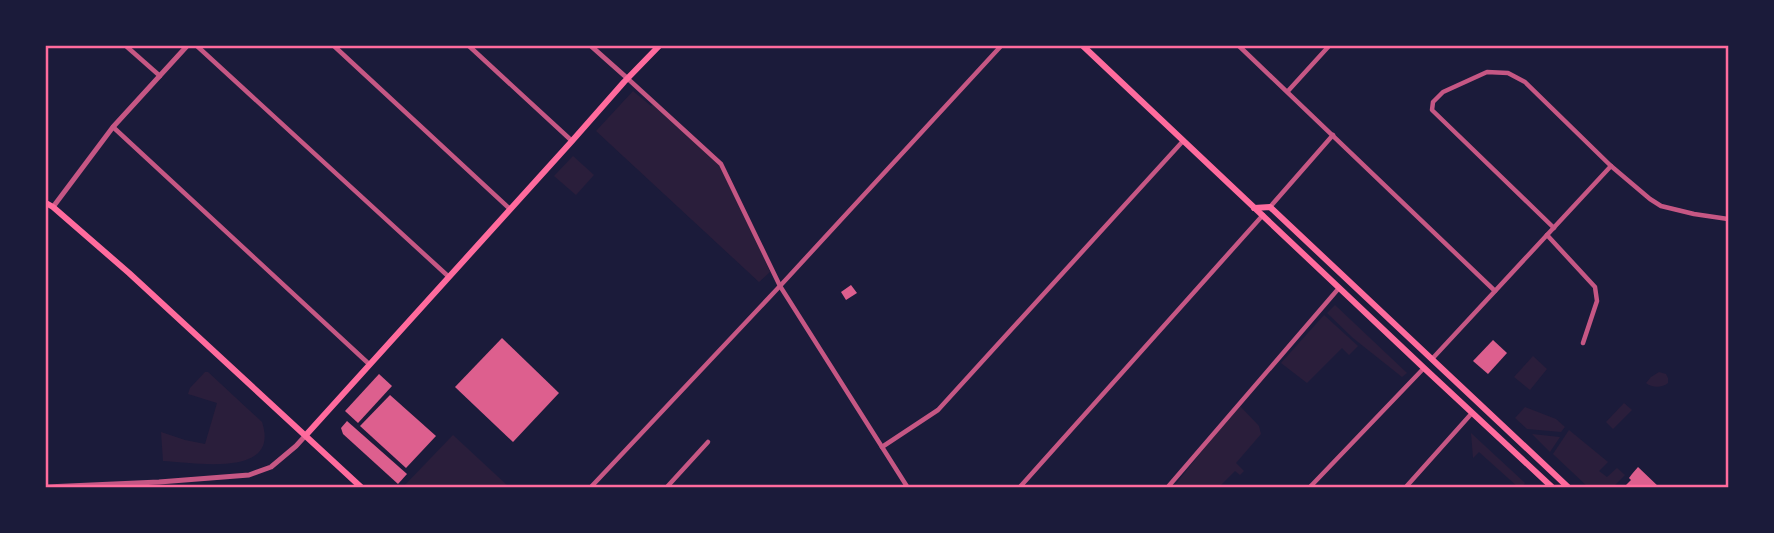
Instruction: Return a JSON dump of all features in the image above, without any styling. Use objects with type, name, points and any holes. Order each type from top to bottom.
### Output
[{"type":"main road","points":[[306,435],[627,78],[659,46]]},
{"type":"main road","points":[[1083,46],[1553,488]]},
{"type":"main road","points":[[46,203],[129,273],[362,488]]},
{"type":"main road","points":[[1254,208],[1270,206],[1569,488]]},
{"type":"street","points":[[126,46],[160,76]]},
{"type":"street","points":[[53,207],[113,127],[187,46]]},
{"type":"street","points":[[197,46],[449,277]]},
{"type":"street","points":[[334,46],[510,209]]},
{"type":"street","points":[[469,46],[572,141]]},
{"type":"street","points":[[591,46],[721,164],[780,286],[908,488]]},
{"type":"street","points":[[590,488],[1001,46]]},
{"type":"street","points":[[1239,46],[1495,290]]},
{"type":"street","points":[[1288,91],[1329,46]]},
{"type":"street","points":[[1554,228],[1432,110],[1433,102],[1443,92],[1487,72],[1508,73],[1525,82],[1611,166],[1650,199],[1661,205],[1694,214],[1728,219]]},
{"type":"street","points":[[113,127],[369,364]]},
{"type":"street","points":[[1270,206],[1333,135]]},
{"type":"street","points":[[883,447],[938,410],[1183,140]]},
{"type":"street","points":[[1432,359],[1611,166]]},
{"type":"street","points":[[1019,488],[1262,215]]},
{"type":"street","points":[[1547,235],[1595,288],[1598,301],[1583,343]]},
{"type":"street","points":[[1167,488],[1339,288]]},
{"type":"street","points":[[1309,488],[1424,368]]},
{"type":"street","points":[[1405,488],[1473,413]]},
{"type":"street","points":[[46,487],[248,475],[271,467],[306,435]]},
{"type":"street","points":[[666,488],[708,442]]},
{"type":"shaded area","points":[[633,91],[651,106],[653,104],[719,165],[770,272],[759,282],[596,131]]},
{"type":"shaded area","points":[[573,156],[594,175],[576,195],[554,176]]},
{"type":"shaded area","points":[[1335,305],[1407,373],[1402,377],[1353,338],[1327,313]]},
{"type":"shaded area","points":[[1324,315],[1358,346],[1349,355],[1342,348],[1307,383],[1281,363]]},
{"type":"shaded area","points":[[1533,356],[1547,369],[1530,390],[1514,377]]},
{"type":"shaded area","points":[[205,372],[262,422],[264,440],[259,452],[247,460],[231,463],[163,461],[161,432],[205,444],[217,403],[188,394]]},
{"type":"shaded area","points":[[1659,372],[1666,374],[1668,383],[1657,387],[1646,383],[1651,377]]},
{"type":"shaded area","points":[[1624,403],[1632,410],[1613,429],[1606,422]]},
{"type":"shaded area","points":[[1239,405],[1259,426],[1261,434],[1236,463],[1244,471],[1240,475],[1235,471],[1219,487],[1175,485]]},
{"type":"shaded area","points":[[1525,407],[1556,419],[1565,427],[1561,432],[1527,429],[1515,418]]},
{"type":"shaded area","points":[[1569,430],[1608,462],[1599,471],[1607,477],[1617,468],[1625,475],[1613,487],[1588,487],[1553,454]]},
{"type":"shaded area","points":[[1471,433],[1525,483],[1522,487],[1518,487],[1479,452],[1473,458]]},
{"type":"shaded area","points":[[1532,434],[1560,437],[1550,452]]},
{"type":"shaded area","points":[[453,435],[509,487],[403,487]]},
{"type":"building","points":[[851,285],[857,293],[846,300],[841,292]]},
{"type":"building","points":[[502,338],[559,393],[513,442],[455,387]]},
{"type":"building","points":[[1493,340],[1507,353],[1488,374],[1473,361]]},
{"type":"building","points":[[379,374],[392,386],[358,423],[345,411]]},
{"type":"building","points":[[390,395],[436,436],[406,468],[360,426]]},
{"type":"building","points":[[347,421],[407,474],[398,484],[343,434],[341,428]]},
{"type":"building","points":[[1638,467],[1660,488],[1623,488]]}]
